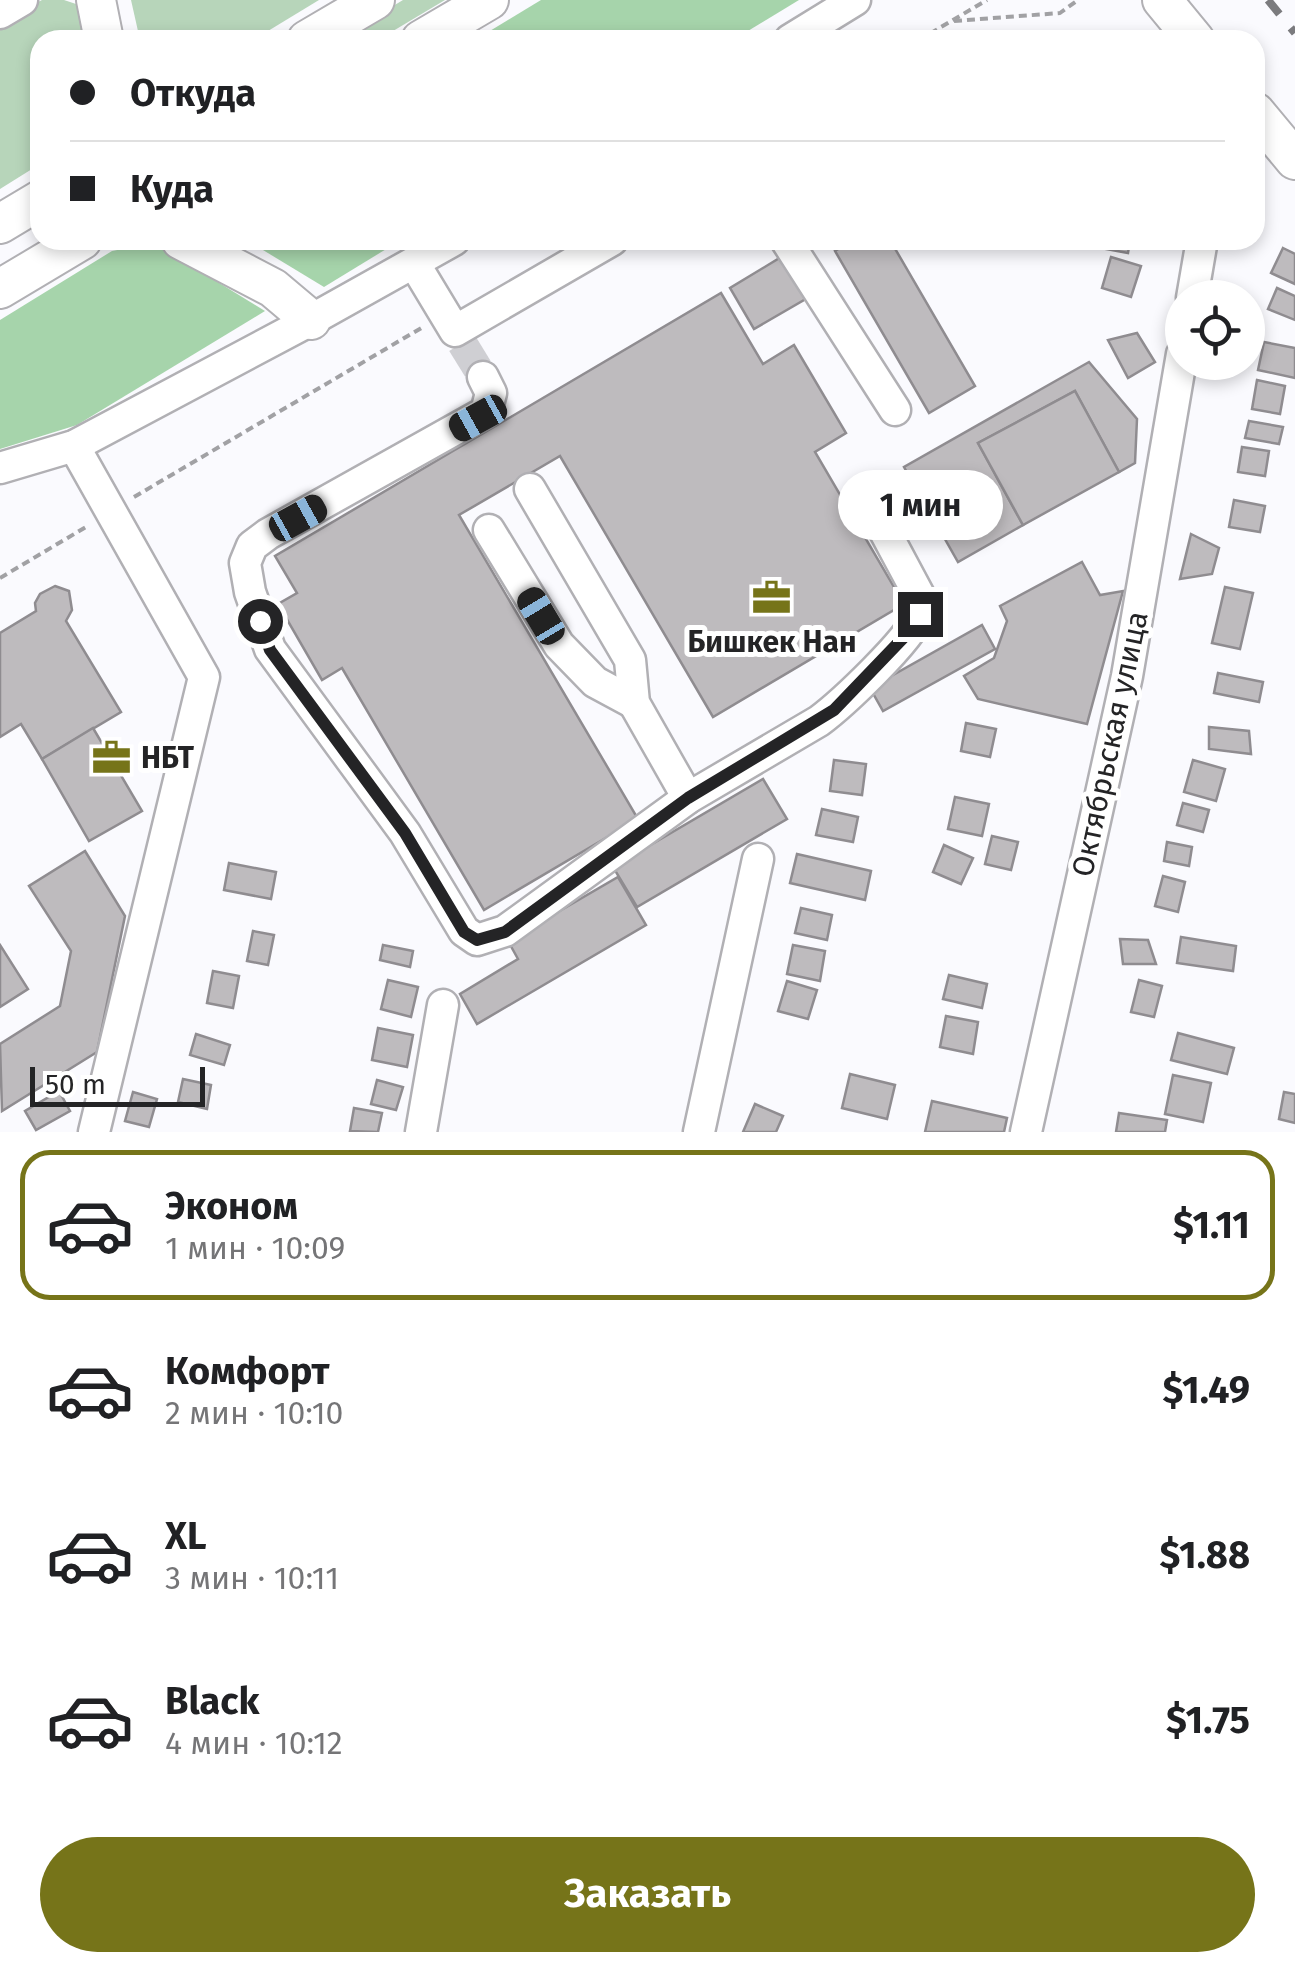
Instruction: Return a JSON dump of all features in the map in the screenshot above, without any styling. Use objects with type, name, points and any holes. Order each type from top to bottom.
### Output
[{"type":"main road","points":[[324,30],[376,0]]},
{"type":"main road","points":[[438,30],[489,0]]},
{"type":"main road","points":[[1162,0],[1188,30]]},
{"type":"main road","points":[[1265,124],[1295,160]]},
{"type":"main road","points":[[0,224],[30,206]]},
{"type":"main road","points":[[0,289],[65,250]]},
{"type":"main road","points":[[201,250],[272,288],[311,320]]},
{"type":"main road","points":[[247,250],[272,288]]},
{"type":"street","points":[[0,13],[22,0]]},
{"type":"street","points":[[806,30],[854,0]]},
{"type":"street","points":[[0,468],[74,446],[437,250]]},
{"type":"street","points":[[414,264],[454,329],[594,250]]},
{"type":"street","points":[[792,250],[895,410]]},
{"type":"street","points":[[1195,280],[1200,250]]},
{"type":"street","points":[[483,377],[491,393],[486,412],[252,546],[245,563],[250,592],[270,650],[405,833],[464,932],[477,940],[505,932],[688,798],[834,710],[905,636],[920,614],[921,598],[867,498]]},
{"type":"street","name":"Октябрьская улица","points":[[1026,1132],[1127,676],[1178,380]]},
{"type":"street","points":[[74,446],[204,677],[94,1132]]},
{"type":"street","points":[[530,489],[630,660],[634,703],[688,798]]},
{"type":"street","points":[[490,530],[558,645],[595,682],[634,703]]},
{"type":"street","points":[[699,1132],[758,859]]},
{"type":"street","points":[[420,1132],[443,1005]]},
{"type":"path","points":[[937,30],[988,0]]},
{"type":"path","points":[[954,21],[1060,13],[1078,0]]},
{"type":"path","points":[[125,502],[454,329]]},
{"type":"path","points":[[0,578],[90,524]]},
{"type":"green space","points":[[42,0],[64,0],[76,4],[82,30],[30,30],[30,170],[0,189],[0,22]]},
{"type":"green space","points":[[131,0],[319,0],[270,30],[138,30]]},
{"type":"green space","points":[[403,0],[445,0],[395,30],[354,30]]},
{"type":"green space","points":[[541,0],[799,0],[750,30],[492,30]]},
{"type":"green space","points":[[165,250],[265,311],[77,425],[0,449],[0,320],[112,251]]},
{"type":"green space","points":[[263,250],[385,250],[324,287]]},
{"type":"building","points":[[1283,248],[1295,254],[1295,284],[1271,273]]},
{"type":"building","points":[[896,250],[975,386],[929,413],[835,251]]},
{"type":"building","points":[[791,251],[816,293],[754,329],[730,288]]},
{"type":"building","points":[[1111,257],[1141,266],[1131,297],[1102,288]]},
{"type":"building","points":[[1277,288],[1295,296],[1295,320],[1268,309]]},
{"type":"building","name":"Бишкек Нан","points":[[721,293],[763,364],[794,345],[846,433],[815,452],[904,604],[713,717],[560,456],[459,515],[638,819],[484,910],[342,668],[322,680],[278,604],[297,593],[275,556]]},
{"type":"building","points":[[1137,333],[1155,362],[1128,378],[1108,340]]},
{"type":"building","points":[[1265,342],[1295,348],[1295,378],[1265,372]]},
{"type":"building","points":[[1089,362],[1137,419],[1135,463],[1119,472],[1075,391],[978,443],[1023,525],[958,562],[904,467]]},
{"type":"building","points":[[1257,380],[1285,386],[1280,414],[1252,409]]},
{"type":"building","points":[[1075,391],[1119,472],[1023,525],[978,443]]},
{"type":"building","points":[[1249,421],[1283,427],[1279,444],[1245,438]]},
{"type":"building","points":[[1242,447],[1269,451],[1265,476],[1238,472]]},
{"type":"building","points":[[1234,500],[1265,506],[1260,532],[1229,527]]},
{"type":"building","points":[[1191,534],[1219,548],[1212,574],[1180,579]]},
{"type":"building","points":[[1082,562],[1100,595],[1123,591],[1087,724],[978,699],[964,676],[994,658],[1007,621],[1000,606]]},
{"type":"building","points":[[55,586],[69,591],[72,610],[66,621],[121,712],[42,759],[21,724],[0,737],[0,633],[36,611],[40,594]]},
{"type":"building","points":[[1225,587],[1253,593],[1240,649],[1212,643]]},
{"type":"building","points":[[982,625],[995,649],[883,711],[870,688]]},
{"type":"building","points":[[1218,673],[1263,682],[1259,702],[1214,693]]},
{"type":"building","points":[[966,723],[996,729],[990,757],[961,751]]},
{"type":"building","points":[[1209,727],[1249,731],[1251,754],[1209,749]]},
{"type":"building","points":[[93,728],[142,811],[89,841],[42,759]]},
{"type":"building","points":[[834,760],[866,764],[862,795],[830,791]]},
{"type":"building","points":[[1193,760],[1225,769],[1216,801],[1184,792]]},
{"type":"building","points":[[763,779],[787,819],[637,907],[613,867]]},
{"type":"building","points":[[955,797],[989,804],[982,836],[948,829]]},
{"type":"building","points":[[1183,803],[1209,810],[1203,832],[1177,825]]},
{"type":"building","points":[[822,809],[858,817],[853,842],[816,835]]},
{"type":"building","points":[[992,836],[1018,842],[1011,870],[985,864]]},
{"type":"building","points":[[1167,842],[1192,847],[1189,866],[1164,861]]},
{"type":"building","points":[[944,845],[973,858],[961,884],[933,872]]},
{"type":"building","points":[[85,851],[125,916],[97,1052],[2,1111],[0,1044],[60,1006],[71,951],[29,886]]},
{"type":"building","points":[[797,854],[871,871],[865,900],[790,883]]},
{"type":"building","points":[[229,863],[276,872],[271,899],[224,890]]},
{"type":"building","points":[[1163,876],[1185,882],[1178,912],[1155,906]]},
{"type":"building","points":[[618,877],[646,925],[477,1024],[460,994],[518,959],[508,941]]},
{"type":"building","points":[[801,908],[832,915],[827,940],[795,933]]},
{"type":"building","points":[[253,931],[274,935],[268,965],[247,961]]},
{"type":"building","points":[[1181,937],[1236,946],[1233,971],[1177,963]]},
{"type":"building","points":[[1120,939],[1148,940],[1156,964],[1123,964]]},
{"type":"building","points":[[0,945],[28,989],[0,1007]]},
{"type":"building","points":[[383,945],[413,951],[410,967],[380,960]]},
{"type":"building","points":[[793,945],[825,951],[820,981],[787,974]]},
{"type":"building","points":[[213,971],[239,976],[233,1008],[207,1003]]},
{"type":"building","points":[[949,975],[987,984],[982,1008],[943,999]]},
{"type":"building","points":[[388,980],[418,987],[411,1017],[381,1009]]},
{"type":"building","points":[[1139,980],[1162,986],[1154,1017],[1131,1012]]},
{"type":"building","points":[[787,981],[817,990],[808,1019],[778,1011]]},
{"type":"building","points":[[946,1016],[978,1022],[973,1054],[940,1047]]},
{"type":"building","points":[[378,1028],[413,1035],[407,1067],[372,1060]]},
{"type":"building","points":[[1178,1033],[1234,1048],[1227,1074],[1171,1060]]},
{"type":"building","points":[[196,1034],[230,1045],[224,1065],[190,1055]]},
{"type":"building","points":[[850,1074],[895,1085],[887,1119],[842,1108]]},
{"type":"building","points":[[1173,1075],[1211,1083],[1203,1122],[1165,1114]]},
{"type":"building","points":[[183,1079],[211,1085],[207,1109],[178,1102]]},
{"type":"building","points":[[377,1080],[403,1087],[396,1110],[371,1104]]},
{"type":"building","points":[[59,1091],[70,1111],[36,1130],[25,1111]]},
{"type":"building","points":[[133,1092],[157,1099],[149,1127],[125,1121]]},
{"type":"building","points":[[1284,1092],[1295,1094],[1295,1123],[1279,1119]]},
{"type":"building","points":[[932,1101],[1007,1118],[1004,1132],[925,1132]]},
{"type":"building","points":[[755,1104],[783,1116],[776,1132],[743,1132]]},
{"type":"building","points":[[354,1108],[382,1113],[378,1132],[350,1131]]},
{"type":"building","points":[[1119,1113],[1167,1120],[1165,1132],[1116,1132]]},
{"type":"tunnel","points":[[462,343],[483,377]]},
{"type":"railway","points":[[1268,0],[1295,33]]},
{"type":"place","name":"Бишкек Нан","points":[[772,598]]},
{"type":"place","name":"НБТ","points":[[111,758]]},
{"type":"route","points":[[260,621],[270,650],[405,833],[464,932],[477,940],[505,932],[688,798],[834,710],[905,636],[920,614]]}]
